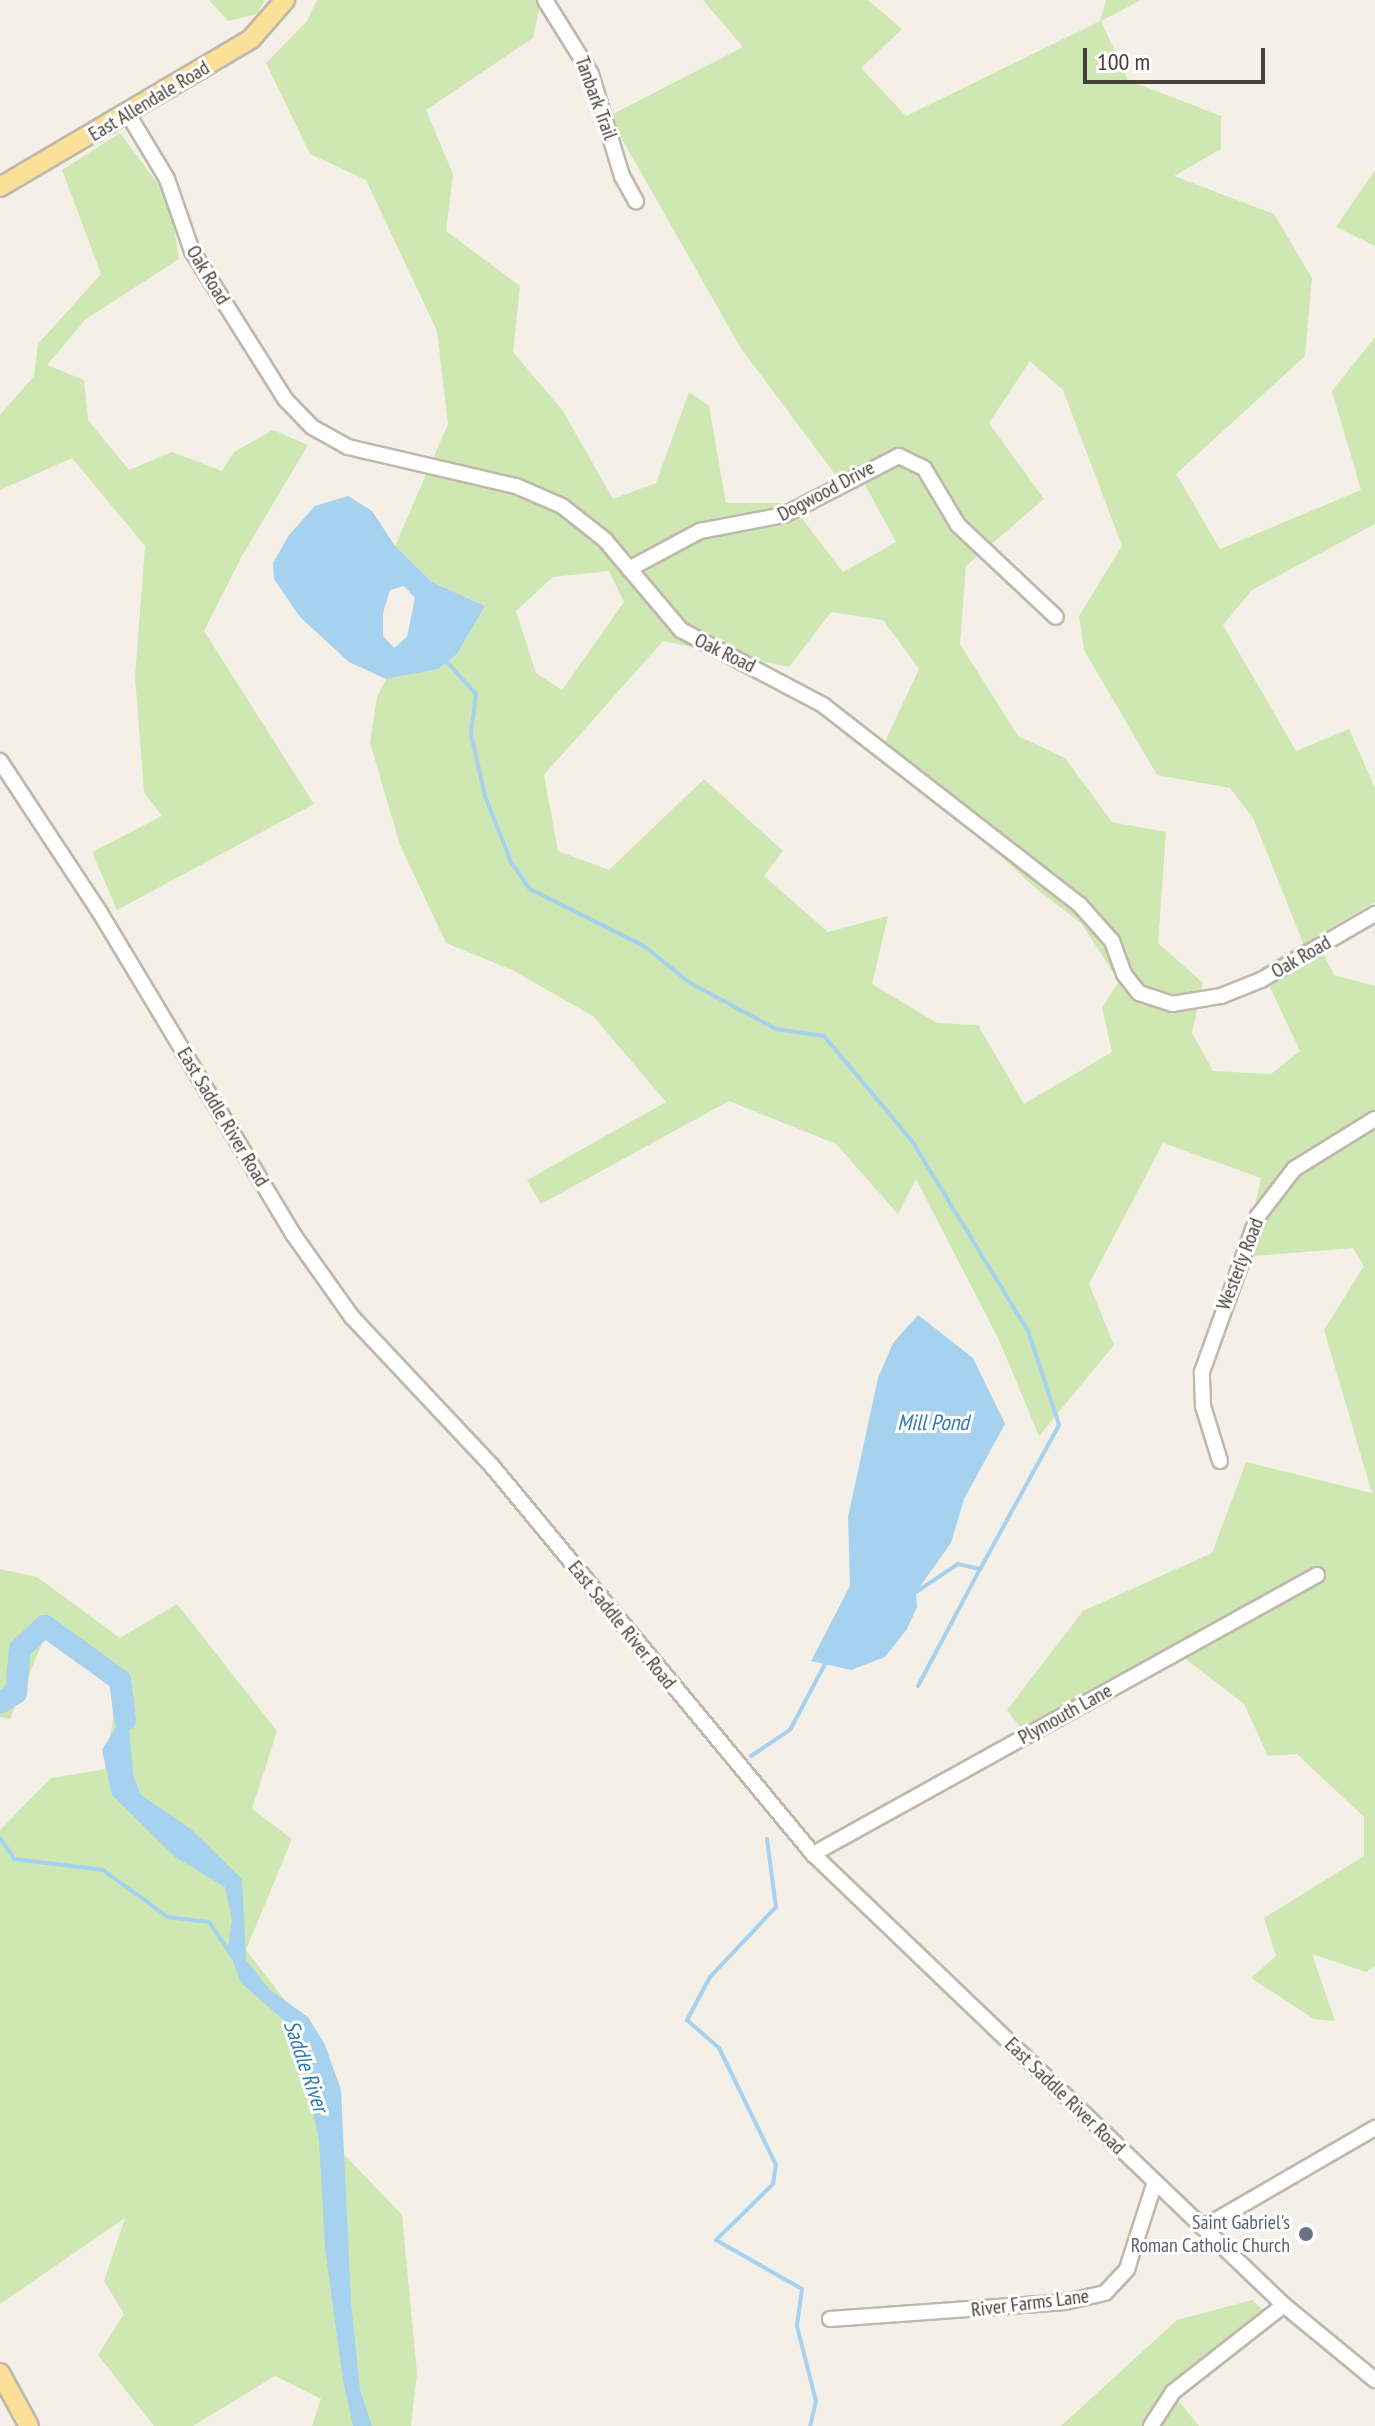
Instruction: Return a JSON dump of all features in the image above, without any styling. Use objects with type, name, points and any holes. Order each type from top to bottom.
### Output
[{"type":"main road","name":"East Allendale Road","points":[[0,187],[251,39],[285,0]]},
{"type":"main road","points":[[0,2373],[29,2426]]},
{"type":"street","name":"Tanbark Trail","points":[[545,0],[591,74],[622,176],[636,201]]},
{"type":"street","name":"Oak Road","points":[[128,114],[167,179],[192,251],[286,400],[305,421],[348,447],[541,495],[584,522],[681,630],[823,705],[1079,904],[1112,941],[1131,985],[1150,999],[1197,1001],[1241,989],[1375,914]]},
{"type":"street","name":"Dogwood Drive","points":[[629,569],[700,531],[784,515],[899,456],[924,468],[969,537],[1056,617]]},
{"type":"street","name":"East Saddle River Road","points":[[0,761],[99,911],[327,1287],[529,1509],[813,1854],[1284,2305],[1375,2380]]},
{"type":"street","name":"Westerly Road","points":[[1220,1461],[1203,1406],[1202,1372],[1258,1216],[1294,1169],[1375,1119]]},
{"type":"street","name":"Plymouth Lane","points":[[813,1854],[1317,1575]]},
{"type":"street","points":[[1204,2227],[1375,2128]]},
{"type":"street","name":"River Farms Lane","points":[[830,2319],[1065,2302],[1105,2293],[1127,2269],[1155,2182]]},
{"type":"street","points":[[1151,2426],[1173,2392],[1284,2305]]},
{"type":"green space","points":[[209,0],[265,0],[257,14],[228,21]]},
{"type":"green space","points":[[317,0],[541,0],[533,38],[426,110],[453,174],[446,231],[520,286],[513,352],[563,411],[613,499],[656,483],[689,392],[709,406],[726,503],[790,503],[843,572],[896,542],[856,468],[837,477],[740,347],[609,116],[743,47],[703,0],[868,0],[902,29],[861,68],[906,116],[1100,21],[1106,0],[1141,0],[1101,21],[1128,80],[1221,116],[1221,149],[1174,176],[1274,214],[1312,278],[1305,356],[1176,474],[1220,549],[1361,490],[1332,391],[1375,337],[1375,524],[1252,590],[1223,625],[1296,751],[1349,729],[1375,788],[1375,902],[1315,937],[1334,975],[1375,986],[1375,1966],[1366,1972],[1312,1954],[1335,2021],[1314,2019],[1251,1978],[1276,1956],[1264,1918],[1364,1856],[1364,1817],[1297,1754],[1268,1756],[1244,1704],[1169,1646],[1023,1731],[1007,1710],[1083,1611],[1212,1553],[1246,1462],[1372,1493],[1324,1330],[1364,1266],[1353,1248],[1243,1257],[1261,1178],[1163,1143],[1089,1284],[1114,1345],[1039,1436],[999,1340],[916,1179],[898,1214],[836,1144],[729,1101],[541,1204],[527,1180],[666,1102],[593,1016],[512,970],[446,943],[400,845],[370,743],[377,697],[386,679],[438,669],[457,654],[485,606],[432,582],[395,546],[448,424],[437,331],[366,180],[310,154],[266,63],[307,21]],"holes":[[[1030,361],[1063,390],[1122,546],[1079,616],[1084,650],[1157,775],[1230,788],[1253,818],[1303,943],[1261,968],[1300,1051],[1271,1074],[1213,1071],[1192,1033],[1203,983],[1158,943],[1166,832],[1112,822],[1065,758],[1018,736],[960,644],[966,566],[1044,499],[989,423]],[[609,571],[624,602],[562,690],[536,673],[516,611],[553,577]],[[831,612],[883,620],[919,669],[883,746],[1034,887],[1081,923],[1119,981],[1102,1008],[1112,1052],[1024,1104],[978,1025],[937,1023],[872,984],[888,916],[828,932],[764,876],[783,851],[704,779],[609,870],[558,851],[544,775],[663,641],[789,667]]]},
{"type":"green space","points":[[120,133],[170,200],[179,259],[86,319],[47,365],[84,380],[88,420],[129,470],[172,452],[222,471],[234,452],[273,430],[308,445],[242,556],[204,631],[314,804],[117,910],[92,852],[162,816],[144,792],[135,677],[145,546],[72,458],[0,490],[0,415],[34,376],[38,344],[101,274],[62,170]]},
{"type":"green space","points":[[1375,170],[1375,246],[1336,227]]},
{"type":"green space","points":[[0,1569],[37,1577],[120,1638],[177,1604],[277,1731],[252,1809],[292,1839],[246,1950],[304,2025],[340,2150],[402,2215],[417,2373],[411,2426],[312,2426],[321,2399],[275,2376],[193,2426],[154,2426],[98,2355],[124,2314],[104,2281],[125,2218],[0,2304],[0,1830],[51,1778],[105,1769],[118,1688],[47,1632],[10,1719],[0,1717]]},
{"type":"green space","points":[[1252,2300],[1263,2310],[1166,2386],[1199,2426],[1061,2426],[1177,2320]]},
{"type":"water","points":[[348,496],[372,511],[395,546],[432,582],[485,606],[457,654],[438,669],[386,679],[349,662],[300,617],[274,579],[273,563],[289,535],[315,506]],"holes":[[[404,586],[415,598],[407,637],[394,648],[383,636],[383,613],[390,590]]]},
{"type":"water","name":"Mill Pond","points":[[918,1315],[973,1358],[1005,1424],[964,1499],[951,1543],[916,1592],[917,1607],[907,1629],[885,1657],[851,1670],[811,1661],[850,1586],[848,1517],[878,1378],[893,1343]]},
{"type":"water","points":[[126,1690],[133,1774],[140,1794],[192,1830],[242,1879],[246,1960],[270,1990],[308,2017],[325,2045],[341,2090],[351,2302],[360,2390],[372,2426],[353,2426],[343,2380],[325,2248],[319,2139],[294,2029],[241,1983],[228,1948],[232,1920],[225,1887],[175,1857],[112,1795],[102,1750],[121,1719],[121,1705],[113,1695]]},
{"type":"waterway","points":[[447,662],[476,694],[471,734],[485,796],[511,862],[530,889],[644,946],[690,983],[776,1029],[824,1036],[912,1141],[1028,1331],[1059,1425],[980,1569],[958,1564],[916,1592]]},
{"type":"waterway","points":[[918,1686],[980,1569]]},
{"type":"waterway","name":"Saddle River","points":[[0,1703],[16,1693],[20,1649],[45,1626],[120,1680],[125,1720]]},
{"type":"waterway","points":[[751,1756],[790,1730],[825,1664]]},
{"type":"waterway","points":[[0,1838],[14,1859],[103,1870],[168,1917],[209,1922],[232,1956]]},
{"type":"waterway","points":[[767,1839],[776,1907],[710,1977],[687,2020],[719,2048],[776,2165],[773,2184],[716,2240],[802,2289],[797,2326],[816,2401],[810,2426]]},
{"type":"place","name":"Saint Gabriel's Roman Catholic Church","points":[[1306,2234]]}]
